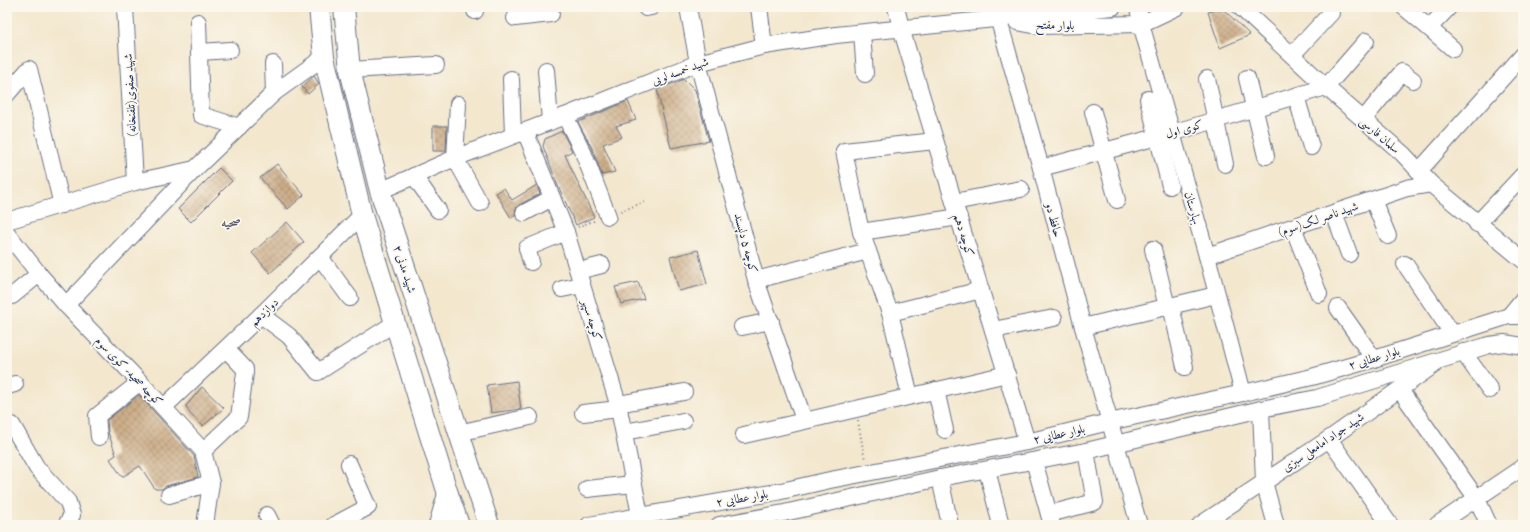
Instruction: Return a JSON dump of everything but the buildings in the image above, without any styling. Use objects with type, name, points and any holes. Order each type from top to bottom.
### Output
[{"type":"main road","name":"شهید مدنی ۲","points":[[319,7],[323,52],[362,215],[394,322],[459,525]]},
{"type":"main road","name":"شهید مدنی ۲","points":[[346,8],[347,40],[351,73],[380,191],[489,525]]},
{"type":"main road","points":[[323,52],[337,53],[344,47],[347,40]]},
{"type":"main road","points":[[329,79],[334,66],[339,62],[346,65],[351,73]]},
{"type":"main road","points":[[439,525],[448,494]]},
{"type":"street","name":"شهید صفوی(تلفنخانه)","points":[[125,7],[135,182]]},
{"type":"street","points":[[515,18],[551,14],[549,7]]},
{"type":"street","name":"کوچه ۵ دلپسند","points":[[688,7],[698,63],[756,280],[772,321],[804,420]]},
{"type":"street","points":[[758,7],[764,46]]},
{"type":"street","name":"کوچه دهم","points":[[896,7],[935,141],[1027,442]]},
{"type":"street","name":"بلوار مفتح","points":[[997,13],[1113,7]]},
{"type":"street","name":"بهارستان","points":[[1138,7],[1165,135],[1207,256],[1216,295],[1243,393]]},
{"type":"street","name":"بلوار مفتح","points":[[997,13],[1038,26],[1141,24],[1177,7]]},
{"type":"street","name":"سلمان فارسی","points":[[1240,7],[1326,87],[1403,154],[1431,184],[1477,224],[1523,260]]},
{"type":"street","points":[[1404,7],[1453,49]]},
{"type":"street","points":[[1429,28],[1449,7]]},
{"type":"street","name":"شهید خمسه لویی","points":[[380,191],[455,158],[698,63],[764,46],[836,35],[901,28],[997,13]]},
{"type":"street","name":"حافظ دو","points":[[997,13],[1041,168],[1082,328],[1103,396],[1115,444]]},
{"type":"street","points":[[1292,55],[1331,13]]},
{"type":"street","points":[[198,22],[201,115],[238,127]]},
{"type":"street","points":[[862,33],[865,74]]},
{"type":"street","points":[[1326,87],[1366,41]]},
{"type":"street","points":[[200,52],[230,50]]},
{"type":"street","points":[[66,305],[195,169],[274,93],[323,52]]},
{"type":"street","points":[[1419,170],[1523,55]]},
{"type":"street","points":[[273,64],[274,93]]},
{"type":"street","points":[[351,73],[436,65]]},
{"type":"street","points":[[7,94],[29,69],[62,205]]},
{"type":"street","points":[[546,70],[558,119],[583,152],[608,216]]},
{"type":"street","points":[[1363,120],[1402,72],[1413,80]]},
{"type":"street","points":[[1247,78],[1266,156]]},
{"type":"street","name":"کوچه سپهر","points":[[511,79],[519,133],[552,198],[566,232],[580,278],[618,407],[640,515]]},
{"type":"street","points":[[1207,79],[1217,120],[1225,164]]},
{"type":"street","name":"کوی اول","points":[[1041,168],[1165,135],[1326,87]]},
{"type":"street","points":[[1296,96],[1311,147]]},
{"type":"street","points":[[1148,99],[1165,135],[1170,186]]},
{"type":"street","points":[[458,104],[455,158],[480,203]]},
{"type":"street","points":[[1093,112],[1117,200]]},
{"type":"street","points":[[910,396],[890,313],[862,232],[844,151],[935,141]]},
{"type":"street","points":[[7,221],[135,182],[195,169]]},
{"type":"street","points":[[1477,224],[1523,174]]},
{"type":"street","points":[[414,176],[438,210]]},
{"type":"street","name":"شهید ناصر لک(سوم)","points":[[1207,256],[1407,188],[1431,184]]},
{"type":"street","points":[[862,232],[956,210],[1021,189]]},
{"type":"street","points":[[524,213],[552,198]]},
{"type":"street","points":[[1373,200],[1388,236]]},
{"type":"street","points":[[1334,214],[1349,254]]},
{"type":"street","name":"دوازدهم","points":[[164,407],[262,315],[362,215]]},
{"type":"street","points":[[1294,227],[1319,294]]},
{"type":"street","points":[[531,262],[527,248],[566,232]]},
{"type":"street","name":"کوچه صحیه- کوی سوم","points":[[7,233],[39,274],[66,305],[164,407],[202,451],[211,483],[205,525]]},
{"type":"street","points":[[1153,249],[1185,367]]},
{"type":"street","points":[[756,280],[868,251]]},
{"type":"street","points":[[320,257],[350,298]]},
{"type":"street","points":[[1405,264],[1452,333]]},
{"type":"street","points":[[562,290],[602,265]]},
{"type":"street","points":[[12,296],[39,274]]},
{"type":"street","points":[[890,313],[981,290]]},
{"type":"street","points":[[1082,328],[1216,295]]},
{"type":"street","points":[[1516,316],[1523,298]]},
{"type":"street","points":[[1338,308],[1374,359]]},
{"type":"street","points":[[262,315],[289,336],[318,372],[394,322]]},
{"type":"street","name":"بلوار عطایی ۲","points":[[589,525],[777,492],[1076,431],[1109,422],[1312,377],[1374,359],[1452,333],[1516,316]]},
{"type":"street","points":[[993,330],[1054,318]]},
{"type":"street","points":[[742,327],[772,321]]},
{"type":"street","name":"بلوار عطایی ۲","points":[[719,525],[786,519],[940,478],[1079,452],[1317,398],[1445,357],[1489,345],[1504,343],[1523,346]]},
{"type":"street","points":[[202,451],[236,421],[240,414],[245,373],[244,369],[226,348]]},
{"type":"street","points":[[1463,352],[1490,390]]},
{"type":"street","name":"شهید جواد امامعلی سبزی","points":[[1200,525],[1329,439],[1445,357]]},
{"type":"street","points":[[744,434],[855,410],[1006,374]]},
{"type":"street","points":[[1312,377],[1317,398]]},
{"type":"street","points":[[99,437],[97,416],[140,382]]},
{"type":"street","points":[[936,390],[945,430]]},
{"type":"street","points":[[1400,390],[1477,499],[1489,525]]},
{"type":"street","points":[[583,413],[618,407],[684,392]]},
{"type":"street","points":[[1034,461],[1051,520],[1095,502],[1079,452],[1083,443],[1080,434],[1076,431],[1099,415],[1103,396]]},
{"type":"street","points":[[1261,410],[1264,482],[1276,525]]},
{"type":"street","points":[[458,433],[530,417]]},
{"type":"street","points":[[624,432],[682,421]]},
{"type":"street","points":[[7,425],[12,425],[36,468],[69,504],[72,515],[66,525]]},
{"type":"street","points":[[1329,439],[1390,525]]},
{"type":"street","points":[[1115,444],[1139,525]]},
{"type":"street","points":[[334,525],[368,507],[349,464]]},
{"type":"street","points":[[1437,525],[1523,467]]},
{"type":"street","points":[[988,470],[1001,525]]},
{"type":"street","points":[[940,478],[950,525]]},
{"type":"street","points":[[169,495],[211,483]]},
{"type":"street","points":[[587,489],[633,484]]},
{"type":"street","points":[[777,492],[786,519]]},
{"type":"path","points":[[855,410],[868,473]]},
{"type":"district","name":"صحیه","points":[[231,222]]}]
